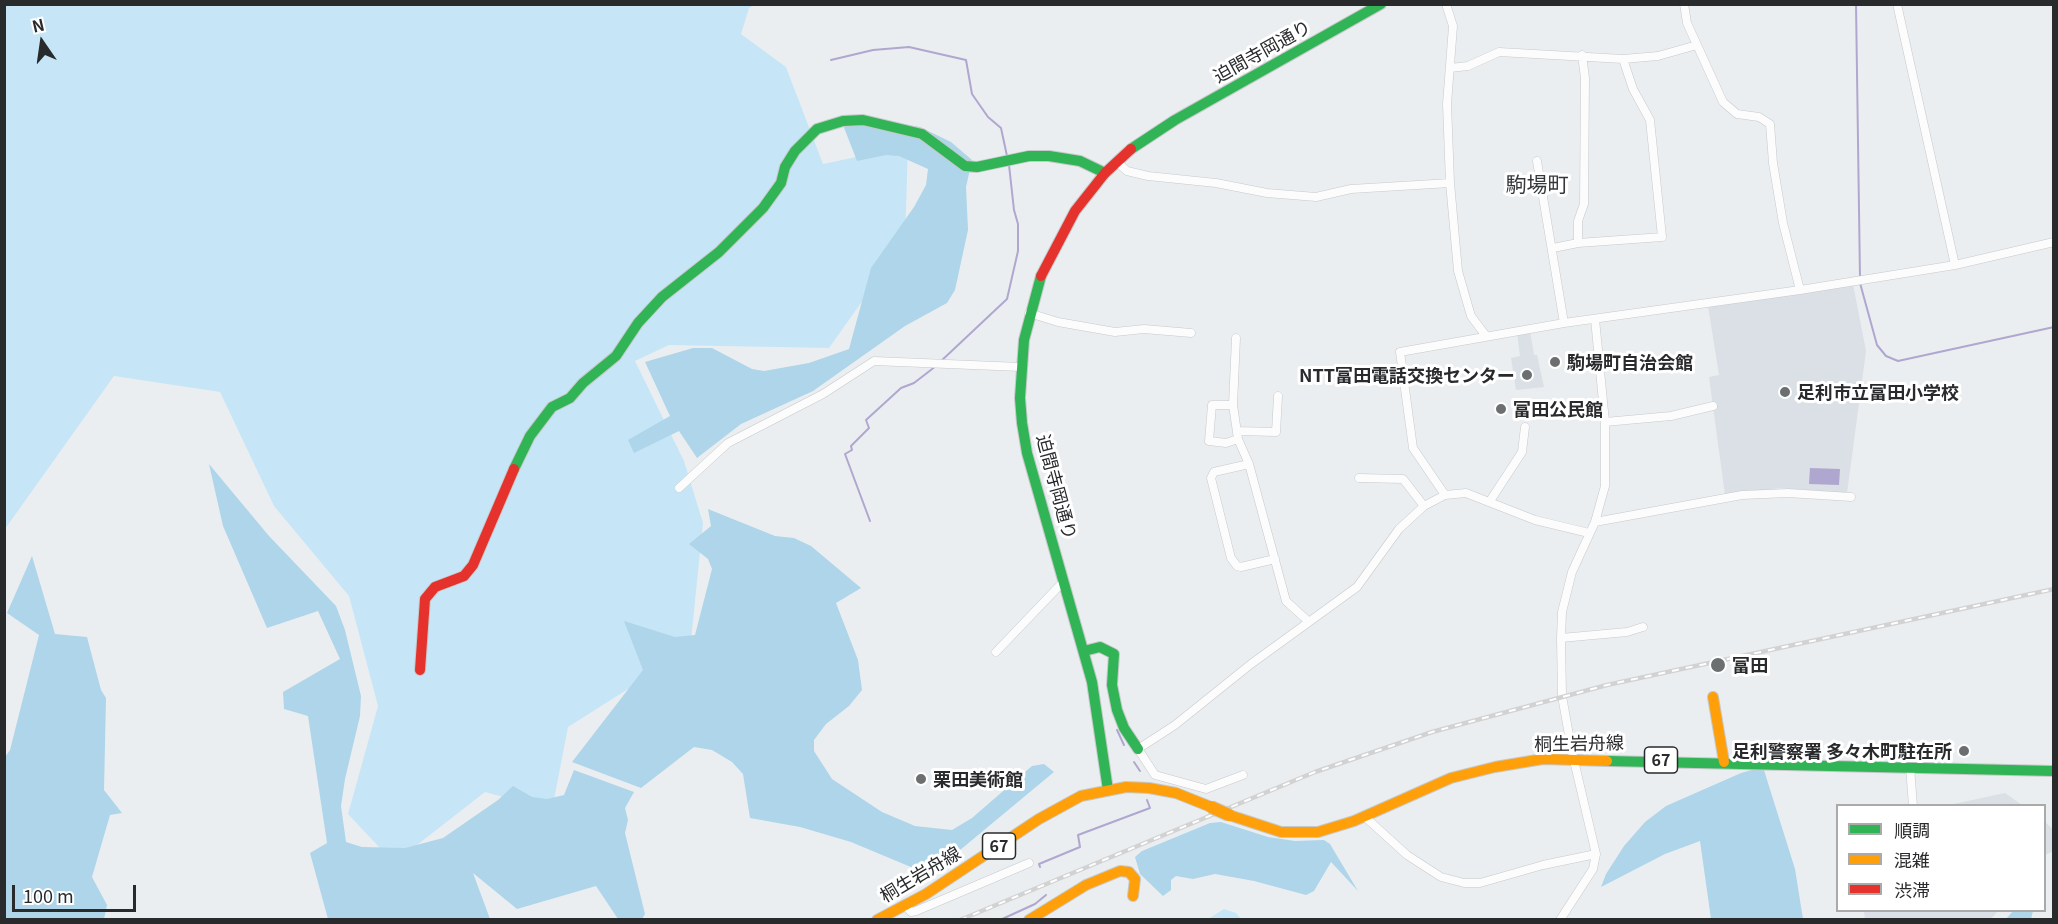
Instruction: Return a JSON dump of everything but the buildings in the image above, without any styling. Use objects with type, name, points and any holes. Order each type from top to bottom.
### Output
[{"type":"street","name":"迫間寺岡通り","points":[[1108,790],[1099,718],[1084,651],[1026,453],[1020,398],[1021,368],[1029,313],[1037,284],[1059,237],[1075,211],[1105,173],[1117,162],[1175,120],[1381,4]]},
{"type":"street","points":[[1446,4],[1453,26],[1447,104],[1450,183],[1458,271],[1471,316],[1486,336]]},
{"type":"street","points":[[1684,4],[1688,23],[1723,102],[1737,114],[1759,117],[1770,124],[1773,164],[1783,223],[1800,290]]},
{"type":"street","points":[[1898,4],[1955,264]]},
{"type":"street","points":[[1450,68],[1468,66],[1499,52],[1623,58],[1658,56],[1697,45]]},
{"type":"street","points":[[1578,243],[1578,221],[1584,204],[1585,78],[1582,56]]},
{"type":"street","points":[[1553,248],[1578,243],[1662,237],[1650,120],[1633,89],[1623,58]]},
{"type":"street","points":[[420,670],[425,599],[435,587],[464,576],[473,565],[513,470],[531,436],[552,407],[570,398],[583,383],[616,356],[638,323],[662,297],[719,252],[763,208],[781,183],[785,167],[805,138],[829,125],[863,120],[922,134],[965,166],[977,167],[1022,158],[1049,156],[1086,163],[1105,173]]},
{"type":"street","points":[[1536,161],[1553,248],[1564,323]]},
{"type":"street","points":[[1117,162],[1127,171],[1148,176],[1216,183],[1267,193],[1316,197],[1351,189],[1450,183]]},
{"type":"street","points":[[1445,495],[1413,448],[1400,352],[1564,323],[1800,290],[1955,264],[2054,242]]},
{"type":"street","points":[[1029,313],[1115,332],[1144,329],[1191,333]]},
{"type":"street","points":[[1560,920],[1593,869],[1596,854],[1596,844],[1573,758],[1562,696],[1561,638],[1562,612],[1572,573],[1594,522],[1605,486],[1605,422],[1595,319]]},
{"type":"street","points":[[1236,338],[1233,405],[1237,435],[1249,464],[1286,602],[1308,621]]},
{"type":"street","points":[[679,488],[728,443],[823,394],[874,361],[1021,368]]},
{"type":"street","points":[[1233,405],[1212,405],[1209,441],[1226,443],[1237,435],[1276,432],[1278,396]]},
{"type":"street","points":[[1605,422],[1671,416],[1713,406]]},
{"type":"street","points":[[1490,501],[1522,452],[1525,427]]},
{"type":"street","points":[[1249,464],[1214,472],[1211,478],[1231,558],[1237,566],[1241,567],[1275,559]]},
{"type":"street","points":[[1359,478],[1403,479],[1424,506]]},
{"type":"street","points":[[1594,522],[1742,495],[1788,492],[1851,497]]},
{"type":"street","points":[[1138,748],[1174,725],[1308,621],[1357,587],[1399,530],[1424,506],[1445,495],[1466,493],[1535,520],[1589,533]]},
{"type":"street","points":[[996,652],[1064,581]]},
{"type":"street","points":[[1561,638],[1627,632],[1642,627]]},
{"type":"street","points":[[1084,651],[1100,647],[1113,654],[1112,685],[1117,710],[1124,728],[1155,776],[1206,789],[1243,774]]},
{"type":"street","points":[[1713,697],[1724,762]]},
{"type":"street","name":"桐生岩舟線","points":[[877,920],[905,906],[1066,803],[1108,790],[1149,788],[1176,794],[1273,830],[1302,834],[1332,829],[1435,784],[1469,773],[1524,762],[1573,758],[2054,771]]},
{"type":"street","points":[[1910,767],[1913,804]]},
{"type":"street","points":[[1364,816],[1407,855],[1441,877],[1464,883],[1480,883],[1543,865],[1596,854]]},
{"type":"street","points":[[905,906],[911,912],[916,911],[1029,863]]},
{"type":"street","points":[[1029,920],[1086,885],[1120,871],[1129,872],[1135,879],[1133,896]]},
{"type":"shaded area","points":[[5,5],[754,5],[749,8],[741,34],[786,67],[823,164],[908,146],[905,241],[829,348],[669,345],[635,361],[684,461],[703,523],[690,650],[568,727],[552,810],[485,792],[394,863],[348,814],[378,706],[349,596],[274,506],[220,392],[114,376],[5,529]]},
{"type":"shaded area","points":[[895,123],[920,127],[951,142],[972,160],[966,187],[968,230],[955,290],[947,303],[905,326],[813,391],[741,424],[697,458],[679,431],[634,453],[628,440],[670,416],[645,362],[693,348],[712,348],[752,369],[764,371],[809,363],[849,349],[871,268],[914,207],[926,185],[928,169],[899,156],[886,155],[857,161],[843,125]]},
{"type":"shaded area","name":"足利市立富田小学校","points":[[1853,284],[1866,351],[1847,493],[1781,488],[1725,495],[1709,377],[1719,375],[1708,306]]},
{"type":"shaded area","points":[[1530,331],[1534,355],[1537,355],[1544,387],[1516,390],[1511,358],[1520,356],[1517,333]]},
{"type":"shaded area","points":[[209,464],[269,536],[336,606],[345,630],[361,696],[360,716],[341,806],[346,842],[362,847],[405,848],[443,838],[498,800],[513,786],[532,797],[547,799],[564,795],[574,770],[634,792],[625,808],[628,820],[625,833],[645,914],[642,919],[618,919],[596,886],[517,909],[473,873],[490,919],[328,919],[310,853],[327,843],[308,716],[284,709],[283,692],[340,659],[318,611],[267,628],[223,526]]},
{"type":"shaded area","points":[[1810,468],[1840,469],[1839,485],[1809,484]]},
{"type":"shaded area","points":[[708,509],[775,536],[794,538],[811,546],[861,588],[836,603],[858,660],[862,690],[849,706],[826,724],[814,740],[814,751],[832,779],[882,812],[915,826],[952,830],[972,818],[1032,766],[1044,764],[1054,772],[930,875],[851,842],[800,827],[750,818],[743,774],[732,762],[712,750],[694,747],[641,788],[572,762],[643,670],[624,621],[675,637],[695,635],[712,569],[708,559],[689,544],[711,526]]},
{"type":"shaded area","points":[[32,556],[55,634],[87,637],[101,690],[106,698],[104,790],[122,813],[110,815],[92,877],[107,905],[104,919],[5,919],[5,757],[10,750],[39,635],[7,613]]},
{"type":"shaded area","points":[[1763,767],[1795,869],[1803,919],[1711,919],[1700,841],[1665,854],[1601,887],[1606,874],[1624,846],[1645,822],[1666,806],[1741,773]]},
{"type":"shaded area","points":[[2005,793],[2021,804],[1954,804]]},
{"type":"shaded area","points":[[1221,822],[1268,837],[1295,841],[1324,840],[1330,844],[1358,891],[1331,862],[1314,891],[1306,895],[1254,881],[1215,874],[1193,879],[1176,876],[1171,880],[1171,890],[1163,896],[1140,874],[1135,857],[1142,851],[1210,823]]},
{"type":"shaded area","points":[[2046,823],[2053,829],[2054,851],[2046,855]]},
{"type":"shaded area","points":[[1224,909],[1236,913],[1241,919],[1208,919]]},
{"type":"shaded area","points":[[1864,912],[1997,912],[1990,920],[1865,919]]},
{"type":"shaded area","points":[[2012,912],[2033,912],[2031,919],[2006,919]]},
{"type":"waterway","points":[[1856,4],[1860,278]]},
{"type":"waterway","points":[[831,60],[873,50],[909,47],[966,60],[972,94],[988,117],[1001,128],[1007,156]]},
{"type":"waterway","points":[[940,362],[1007,299],[1018,251],[1018,224],[1014,210],[1009,165]]},
{"type":"waterway","points":[[1860,283],[1877,345],[1886,356],[1898,361],[2054,327]]},
{"type":"waterway","points":[[870,521],[845,454],[852,450],[851,446],[869,428],[866,420],[901,388],[914,383],[936,366]]},
{"type":"waterway","points":[[1117,730],[1124,745]]},
{"type":"waterway","points":[[1134,762],[1140,771]]},
{"type":"waterway","points":[[1040,867],[1039,864],[1080,847],[1078,835],[1150,808],[1147,800]]},
{"type":"waterway","points":[[1000,920],[1035,904],[1046,895]]},
{"type":"railway","points":[[960,920],[1315,772],[1432,732],[1607,685],[2054,589]]},
{"type":"traffic: fast","points":[[1131,149],[1175,120],[1381,4]]},
{"type":"traffic: fast","points":[[514,469],[530,436],[552,407],[570,398],[583,383],[616,356],[638,323],[662,297],[719,252],[763,208],[781,183],[785,167],[795,151],[817,129],[843,121],[863,120],[922,134],[965,166],[977,167],[1029,156],[1049,156],[1080,161],[1105,173]]},
{"type":"traffic: fast","points":[[1041,276],[1024,340],[1020,398],[1022,423],[1027,453],[1092,682],[1108,790]]},
{"type":"traffic: fast","points":[[1084,651],[1100,647],[1114,654],[1112,685],[1117,710],[1124,728],[1138,749]]},
{"type":"traffic: fast","points":[[1607,761],[2054,771]]},
{"type":"traffic: slow","points":[[1713,697],[1724,762]]},
{"type":"traffic: slow","points":[[1229,815],[1281,832],[1318,832],[1354,821],[1451,778],[1495,767],[1543,759],[1607,761]]},
{"type":"traffic: slow","points":[[877,920],[926,894],[1039,819],[1081,796],[1126,787],[1149,788],[1176,793],[1211,807]]},
{"type":"traffic: slow","points":[[1211,807],[1229,815]]},
{"type":"traffic: slow","points":[[1029,920],[1086,885],[1120,871],[1129,872],[1135,879],[1133,896]]},
{"type":"traffic: jam","points":[[1041,276],[1075,211],[1105,173],[1131,149]]},
{"type":"traffic: jam","points":[[420,670],[425,599],[435,587],[464,576],[473,565],[514,469]]},
{"type":"place","name":"駒場町自治会館","points":[[1555,362]]},
{"type":"place","name":"NTT富田電話交換センター","points":[[1527,375]]},
{"type":"place","name":"足利市立富田小学校","points":[[1785,392]]},
{"type":"place","name":"富田公民館","points":[[1501,409]]},
{"type":"place","name":"富田","points":[[1718,665]]},
{"type":"place","name":"足利警察署 多々木町駐在所","points":[[1964,751]]},
{"type":"place","name":"栗田美術館","points":[[921,779]]},
{"type":"district","name":"駒場町","points":[[1537,184]]}]
